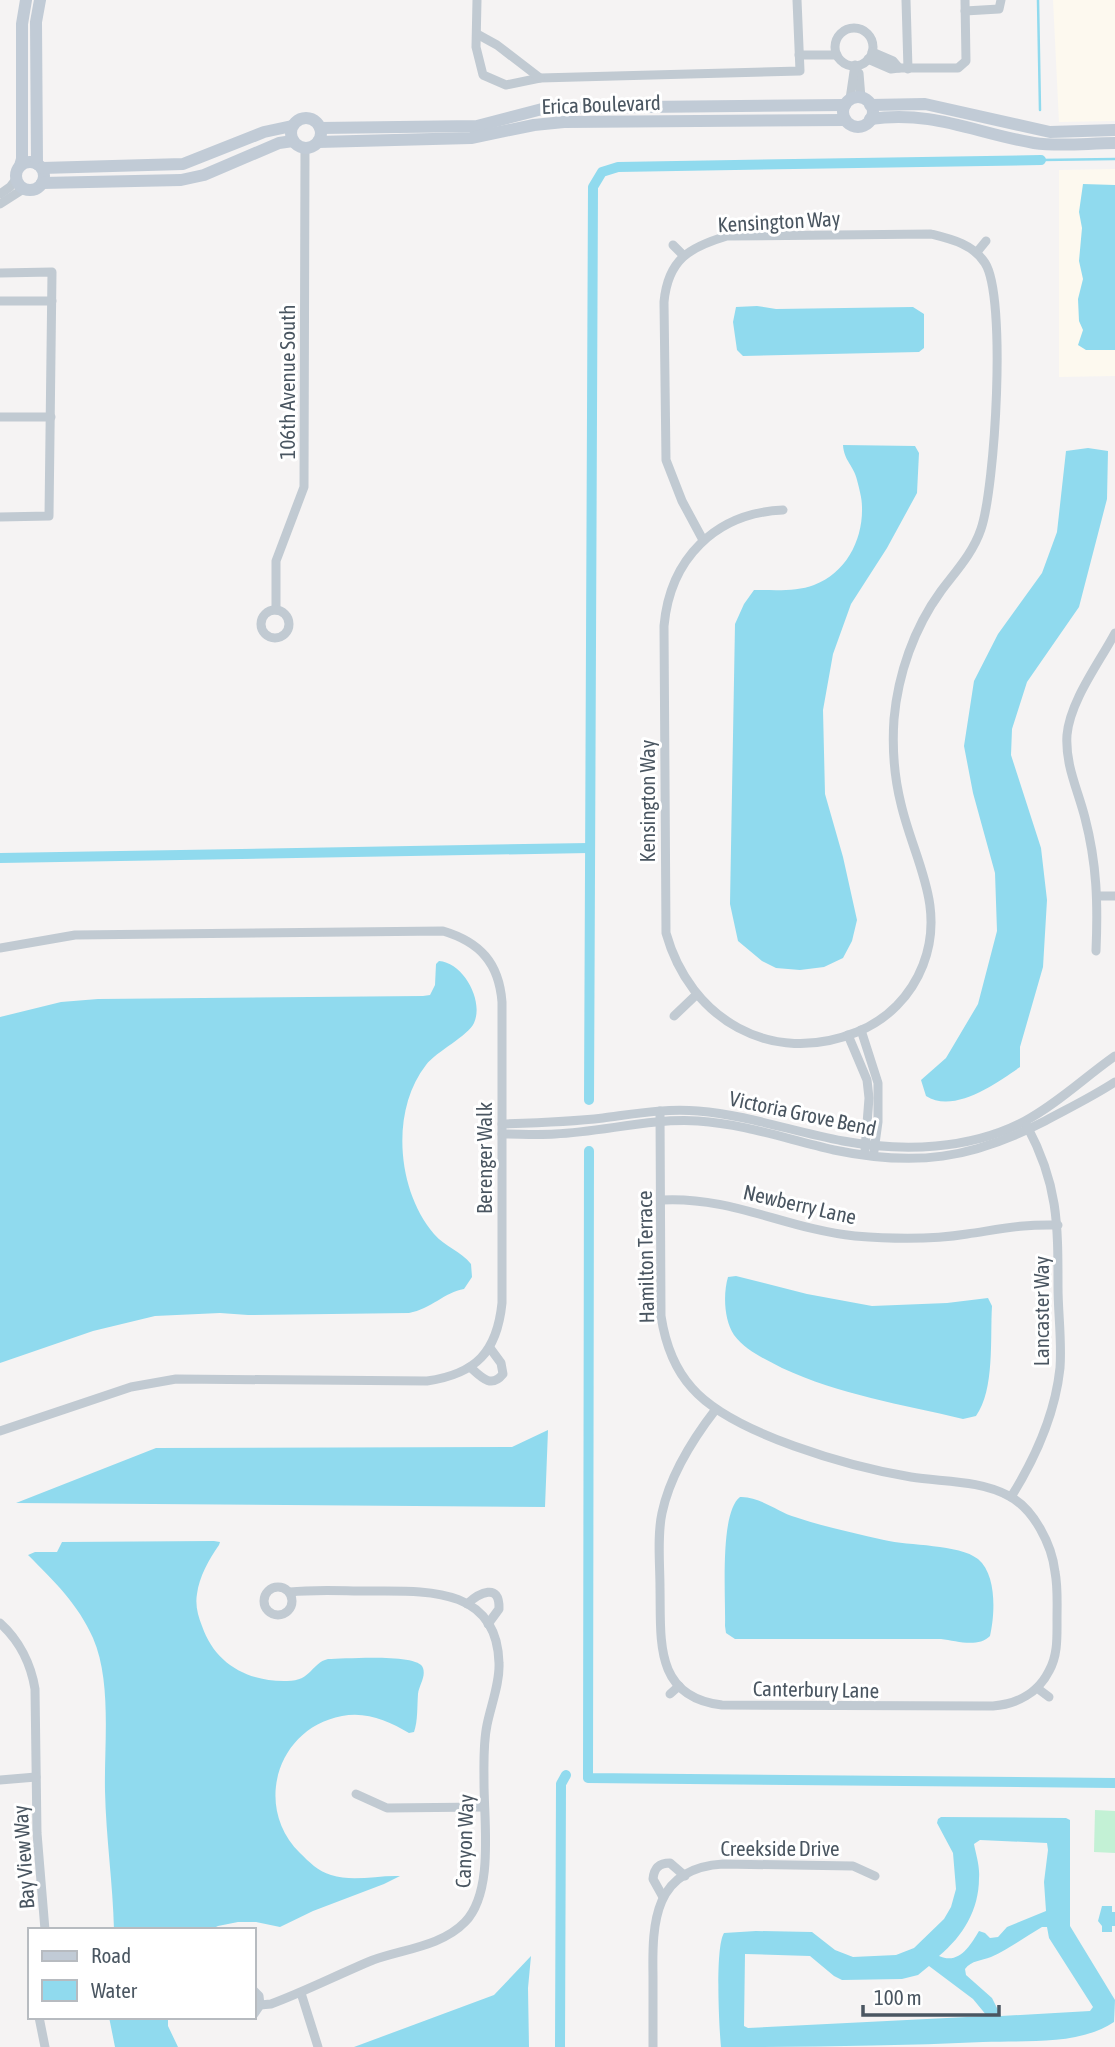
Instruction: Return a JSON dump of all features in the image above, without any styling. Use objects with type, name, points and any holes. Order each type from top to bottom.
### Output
[{"type":"street","points":[[0,194],[21,177],[22,24],[26,0]]},
{"type":"street","points":[[21,177],[36,188],[42,183],[44,175],[39,166],[36,22],[40,0]]},
{"type":"street","points":[[477,0],[476,47],[482,75],[506,85],[540,78],[800,71],[797,0]]},
{"type":"street","points":[[903,68],[906,0]]},
{"type":"street","points":[[870,55],[891,69],[958,68],[966,61],[965,0]]},
{"type":"street","points":[[965,11],[999,9],[1001,0]]},
{"type":"street","points":[[855,67],[845,64],[835,49],[837,37],[846,29],[852,28],[864,31],[872,41],[870,55],[855,67],[852,74],[857,102],[870,119],[937,119],[1022,140],[1050,144],[1115,143]]},
{"type":"street","points":[[477,34],[498,45],[540,78]]},
{"type":"street","points":[[799,55],[837,55]]},
{"type":"street","points":[[845,120],[843,111],[857,102]]},
{"type":"street","name":"Erica Boulevard","points":[[320,128],[477,126],[546,108],[857,102],[925,104],[1050,132],[1115,130]]},
{"type":"street","points":[[0,204],[21,177],[28,162],[39,166],[183,164],[264,132],[292,126],[299,119],[309,118],[318,123],[320,128],[318,142],[305,148],[293,141],[279,143],[204,175],[181,180],[42,183]]},
{"type":"street","name":"Erica Boulevard","points":[[318,142],[471,138],[534,125],[564,122],[845,120],[858,127],[870,119]]},
{"type":"street","points":[[292,126],[293,141]]},
{"type":"street","name":"106th Avenue South","points":[[276,610],[276,561],[304,487],[305,148]]},
{"type":"street","name":"Kensington Way","points":[[683,255],[702,243],[727,236],[931,234],[955,240],[977,252],[993,280],[996,333],[995,416],[985,516],[974,547],[940,593],[915,636],[900,683],[893,732],[896,782],[901,806],[925,876],[930,901],[931,933],[923,965],[907,994],[884,1017],[861,1030],[822,1043],[770,1040],[730,1023],[696,995],[677,966],[666,933],[664,626],[667,602],[675,579],[682,565],[703,540]]},
{"type":"street","points":[[977,252],[986,242]]},
{"type":"street","points":[[673,245],[683,255],[668,279],[664,302],[666,460],[682,501],[703,540],[743,518],[783,510]]},
{"type":"street","points":[[0,273],[52,272],[50,516],[0,517]]},
{"type":"street","points":[[0,301],[52,300]]},
{"type":"street","points":[[0,417],[51,417]]},
{"type":"street","points":[[1096,951],[1098,896],[1093,856],[1085,815],[1068,759],[1067,734],[1073,708],[1115,633]]},
{"type":"street","points":[[1098,896],[1115,896]]},
{"type":"street","name":"Berenger Walk","points":[[0,948],[75,935],[429,930],[458,935],[482,951],[491,963],[501,988],[502,1124],[502,1303],[499,1324],[490,1348],[470,1367],[449,1378],[427,1381],[176,1379],[131,1387],[0,1431]]},
{"type":"street","points":[[674,1016],[696,995]]},
{"type":"street","points":[[861,1030],[878,1083],[878,1122],[868,1156]]},
{"type":"street","points":[[849,1035],[867,1080],[870,1145]]},
{"type":"street","name":"Victoria Grove Bend","points":[[502,1124],[660,1116],[717,1123],[868,1156],[897,1159],[955,1154],[1009,1139],[1115,1056]]},
{"type":"street","name":"Victoria Grove Bend","points":[[502,1135],[556,1134],[694,1110],[742,1116],[870,1145],[906,1148],[955,1144],[1026,1126],[1088,1100],[1115,1082]]},
{"type":"street","name":"Hamilton Terrace","points":[[660,1116],[663,1331],[682,1376],[703,1399],[716,1409],[778,1439],[843,1462],[910,1477],[979,1486],[1011,1497]]},
{"type":"street","name":"Lancaster Way","points":[[1011,1497],[1035,1456],[1051,1412],[1060,1365],[1058,1225],[1048,1173],[1026,1126]]},
{"type":"street","name":"Newberry Lane","points":[[661,1200],[704,1200],[823,1231],[883,1238],[956,1235],[1017,1225],[1058,1225]]},
{"type":"street","points":[[470,1367],[485,1380],[498,1380],[503,1374],[503,1367],[490,1348]]},
{"type":"street","points":[[670,1693],[679,1686],[665,1665],[662,1654],[661,1515],[668,1492],[688,1448],[716,1409]]},
{"type":"street","points":[[1011,1497],[1040,1530],[1056,1572],[1055,1657],[1051,1669],[1037,1688],[1049,1697]]},
{"type":"street","name":"Canyon Way","points":[[260,2005],[302,1993],[376,1959],[441,1939],[466,1921],[480,1900],[483,1886],[485,1737],[500,1665],[495,1639],[488,1624],[467,1604],[443,1593],[290,1592]]},
{"type":"street","name":"Canyon Way","points":[[467,1604],[479,1593],[494,1594],[498,1598],[499,1609],[488,1624]]},
{"type":"street","name":"Bay View Way","points":[[0,1623],[19,1646],[33,1676],[45,1928]]},
{"type":"street","name":"Canterbury Lane","points":[[679,1686],[688,1694],[710,1703],[813,1707],[993,1706],[1017,1701],[1037,1688]]},
{"type":"street","points":[[0,1780],[36,1777]]},
{"type":"street","points":[[356,1794],[387,1808],[484,1807]]},
{"type":"street","points":[[653,2047],[653,1937],[657,1911],[663,1897],[653,1879],[656,1869],[664,1863],[670,1863],[685,1876]]},
{"type":"street","name":"Creekside Drive","points":[[663,1897],[685,1876],[702,1868],[723,1864],[853,1866],[875,1876]]},
{"type":"street","points":[[256,1993],[260,2005],[256,2011]]},
{"type":"street","points":[[302,1993],[318,2047]]},
{"type":"street","points":[[39,2019],[45,2047]]},
{"type":"shaded area","points":[[1053,0],[1115,0],[1115,121],[1059,122]]},
{"type":"shaded area","points":[[1115,169],[1115,376],[1059,377],[1059,170]]},
{"type":"green space","points":[[1095,1810],[1115,1811],[1115,1853],[1094,1852]]},
{"type":"water","points":[[1083,184],[1115,185],[1115,350],[1086,350],[1078,345],[1083,330],[1079,321],[1078,299],[1083,279],[1079,261],[1082,228],[1079,212]]},
{"type":"water","points":[[736,307],[776,309],[913,307],[924,314],[924,348],[919,352],[743,356],[737,350],[733,322]]},
{"type":"water","points":[[843,445],[915,446],[919,453],[917,493],[887,548],[851,604],[833,654],[823,710],[825,794],[857,920],[852,941],[843,958],[824,967],[800,970],[776,968],[762,961],[738,941],[730,904],[735,624],[754,590],[792,590],[814,585],[825,580],[844,564],[856,543],[862,519],[862,504],[856,475],[845,455]]},
{"type":"water","points":[[1088,448],[1108,451],[1107,499],[1079,607],[1027,682],[1012,729],[1011,755],[1041,848],[1047,900],[1043,967],[1020,1047],[1020,1067],[975,1094],[962,1099],[937,1101],[926,1096],[921,1080],[946,1058],[978,1004],[997,931],[995,873],[973,793],[964,746],[974,681],[998,634],[1042,573],[1057,532],[1066,451]]},
{"type":"water","points":[[439,961],[456,968],[470,984],[476,1014],[471,1028],[431,1060],[414,1084],[403,1127],[403,1151],[412,1196],[422,1216],[438,1238],[471,1264],[472,1277],[464,1289],[409,1313],[220,1313],[155,1316],[93,1331],[0,1363],[0,1017],[61,1002],[98,999],[423,996],[430,995],[435,985],[436,964]]},
{"type":"water","points":[[736,1276],[807,1294],[872,1306],[947,1303],[988,1298],[992,1306],[989,1378],[982,1405],[976,1416],[963,1419],[848,1392],[782,1368],[756,1354],[734,1335],[726,1315],[725,1291],[728,1277]]},
{"type":"water","points":[[548,1430],[545,1507],[16,1503],[156,1448],[512,1447]]},
{"type":"water","points":[[740,1497],[754,1499],[795,1517],[839,1530],[970,1554],[978,1559],[989,1575],[993,1595],[990,1636],[973,1643],[941,1639],[735,1639],[726,1633],[725,1626],[725,1557],[729,1520],[733,1506]]},
{"type":"water","points":[[62,1542],[220,1542],[200,1581],[196,1598],[197,1610],[215,1651],[246,1674],[273,1680],[295,1680],[328,1659],[395,1659],[418,1663],[423,1668],[424,1675],[418,1694],[414,1732],[409,1733],[385,1721],[360,1715],[342,1716],[320,1723],[301,1736],[288,1752],[279,1772],[275,1793],[278,1814],[286,1834],[300,1853],[318,1869],[348,1878],[400,1876],[280,1927],[256,1922],[238,1922],[214,1928],[114,1928],[106,1809],[105,1693],[99,1655],[87,1626],[73,1604],[28,1555],[35,1552],[57,1552]]},
{"type":"water","points":[[938,1819],[1070,1820],[1070,1926],[1115,2000],[1114,2022],[1084,2035],[1051,2040],[721,2047],[719,1954],[724,1933],[812,1932],[835,1950],[853,1957],[896,1955],[914,1948],[944,1919],[956,1889],[953,1853],[937,1823]],"holes":[[[980,1840],[1047,1843],[1044,1882],[1046,1911],[1007,1927],[998,1937],[990,1938],[979,1931],[968,1948],[958,1956],[939,1956],[962,1931],[973,1911],[979,1874],[974,1844]],[[1042,1927],[1047,1927],[1049,1938],[1093,2007],[1090,2011],[1001,2016],[992,1998],[966,1975],[965,1969],[977,1961],[998,1954]],[[745,1954],[810,1956],[842,1980],[902,1979],[918,1975],[929,1966],[973,1999],[987,2016],[748,2028],[744,2026]]]},
{"type":"water","points":[[1102,1906],[1112,1906],[1112,1912],[1115,1912],[1112,1932],[1102,1932],[1098,1921]]},
{"type":"water","points":[[531,1956],[528,1988],[529,2047],[354,2047],[494,1995]]},
{"type":"water","points":[[109,2019],[168,2019],[168,2026],[178,2047],[115,2047]]},
{"type":"waterway","points":[[1038,0],[1040,110]]},
{"type":"waterway","points":[[1041,160],[1115,159]]},
{"type":"waterway","points":[[589,1100],[593,187],[602,172],[618,167],[1041,160]]},
{"type":"waterway","points":[[0,858],[589,848]]},
{"type":"waterway","points":[[589,1151],[588,1778],[1115,1783]]},
{"type":"waterway","points":[[560,2047],[561,1784],[566,1775]]}]
